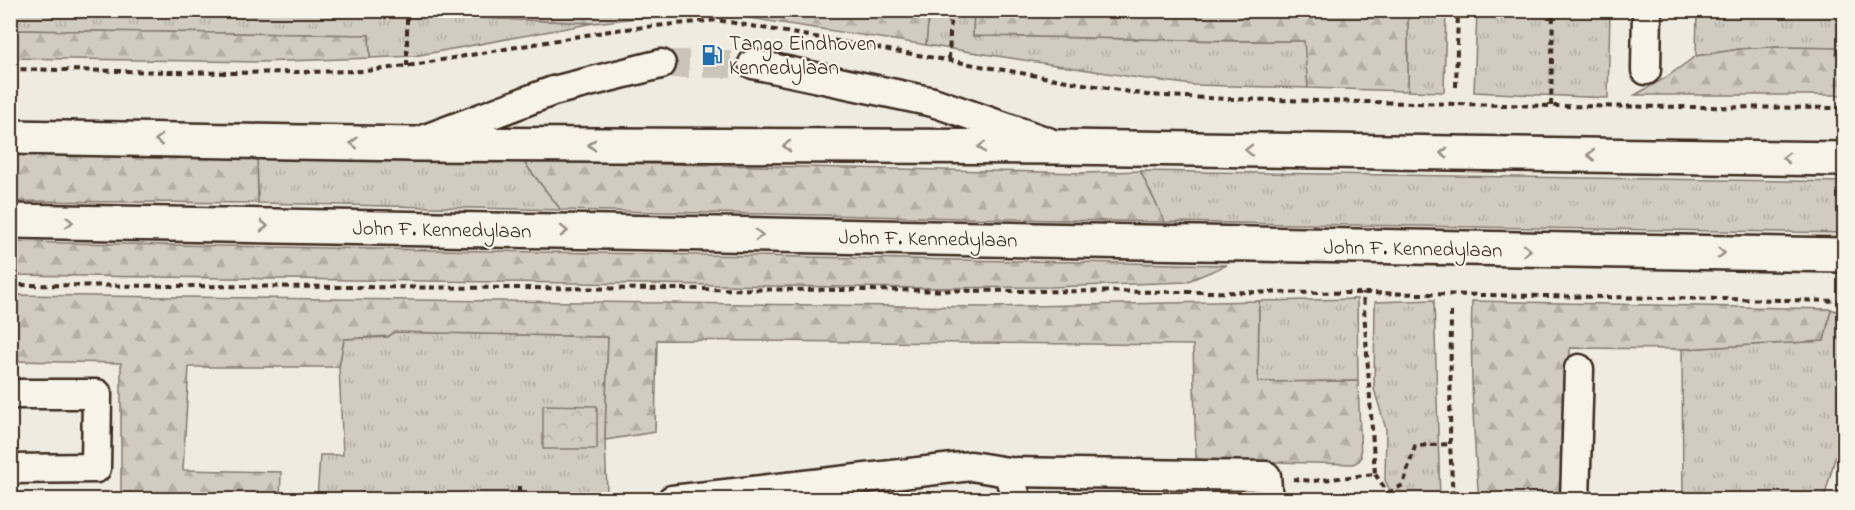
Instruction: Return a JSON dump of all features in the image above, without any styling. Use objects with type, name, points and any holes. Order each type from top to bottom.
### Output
[{"type":"main road","points":[[10,137],[412,144],[1062,147],[1845,159]]},
{"type":"main road","name":"John F. Kennedylaan","points":[[10,221],[1845,255]]},
{"type":"street","points":[[1646,70],[1647,10]]},
{"type":"street","points":[[412,144],[553,91],[661,64]]},
{"type":"street","points":[[753,64],[933,102],[1062,147]]},
{"type":"street","points":[[1575,500],[1579,369]]},
{"type":"street","points":[[10,394],[97,394],[96,468],[10,469]]},
{"type":"street","points":[[672,500],[971,466],[1008,472],[1267,488]]},
{"type":"street","points":[[1008,472],[1017,500]]},
{"type":"path","points":[[407,10],[407,66]]},
{"type":"path","points":[[949,59],[951,10]]},
{"type":"path","points":[[1456,87],[1458,10]]},
{"type":"path","points":[[1551,106],[1553,10]]},
{"type":"path","points":[[10,285],[1363,293],[1845,301]]},
{"type":"path","points":[[1363,293],[1375,474],[1388,493],[1396,500]]},
{"type":"path","points":[[1451,312],[1450,444],[1453,500]]},
{"type":"path","points":[[1388,493],[1403,485],[1415,446],[1450,444]]},
{"type":"path","points":[[1267,488],[1375,474]]},
{"type":"path","points":[[519,486],[519,500]]},
{"type":"green space","points":[[11,10],[388,10],[389,17],[436,16],[594,23],[414,56],[370,58],[369,35],[11,30]]},
{"type":"green space","points":[[388,10],[929,11],[926,45],[723,14],[670,14],[594,23],[436,16],[388,17]]},
{"type":"green space","points":[[929,10],[974,11],[973,36],[1305,41],[1308,88],[1193,85],[926,45]]},
{"type":"green space","points":[[974,11],[1408,11],[1408,91],[1308,88],[1304,41],[973,36]]},
{"type":"green space","points":[[1408,11],[1446,11],[1444,92],[1408,91]]},
{"type":"green space","points":[[1477,11],[1610,11],[1608,98],[1474,92]]},
{"type":"green space","points":[[1697,11],[1844,11],[1844,48],[1770,47],[1696,56]]},
{"type":"green space","points":[[11,30],[369,35],[370,58],[260,62],[11,58]]},
{"type":"green space","points":[[1770,47],[1844,48],[1844,95],[1635,95],[1665,78],[1696,56]]},
{"type":"green space","points":[[11,154],[257,156],[258,203],[11,201]]},
{"type":"green space","points":[[257,156],[523,161],[561,210],[258,203]]},
{"type":"green space","points":[[523,161],[1086,173],[1140,171],[1165,222],[561,210]]},
{"type":"green space","points":[[1140,171],[1844,182],[1844,233],[1165,222]]},
{"type":"green space","points":[[11,242],[1227,265],[1186,282],[1052,287],[920,288],[11,275]]},
{"type":"green space","points":[[11,295],[988,307],[1259,301],[1258,382],[1358,381],[1361,458],[1353,464],[1196,460],[1193,345],[657,340],[655,432],[605,440],[608,337],[394,332],[389,336],[344,339],[339,367],[189,367],[183,470],[281,472],[280,499],[121,499],[121,363],[11,361]]},
{"type":"green space","points":[[1357,299],[1358,381],[1258,382],[1259,301]]},
{"type":"green space","points":[[1434,300],[1440,499],[1394,499],[1385,480],[1386,429],[1374,389],[1375,302]]},
{"type":"green space","points":[[1472,301],[1831,309],[1824,341],[1682,349],[1570,348],[1566,499],[1479,500],[1472,400]]},
{"type":"green space","points":[[1831,309],[1844,314],[1844,424],[1824,499],[1683,499],[1682,349],[1824,341]]},
{"type":"green space","points":[[394,332],[608,337],[605,440],[607,492],[540,500],[317,500],[320,455],[343,455],[339,367],[344,339],[388,337]]},
{"type":"green space","points":[[543,405],[597,406],[597,449],[543,449]]},
{"type":"tunnel","points":[[661,64],[753,64]]},
{"type":"place","name":"Tango Eindhoven Kennedylaan","points":[[712,55]]}]
